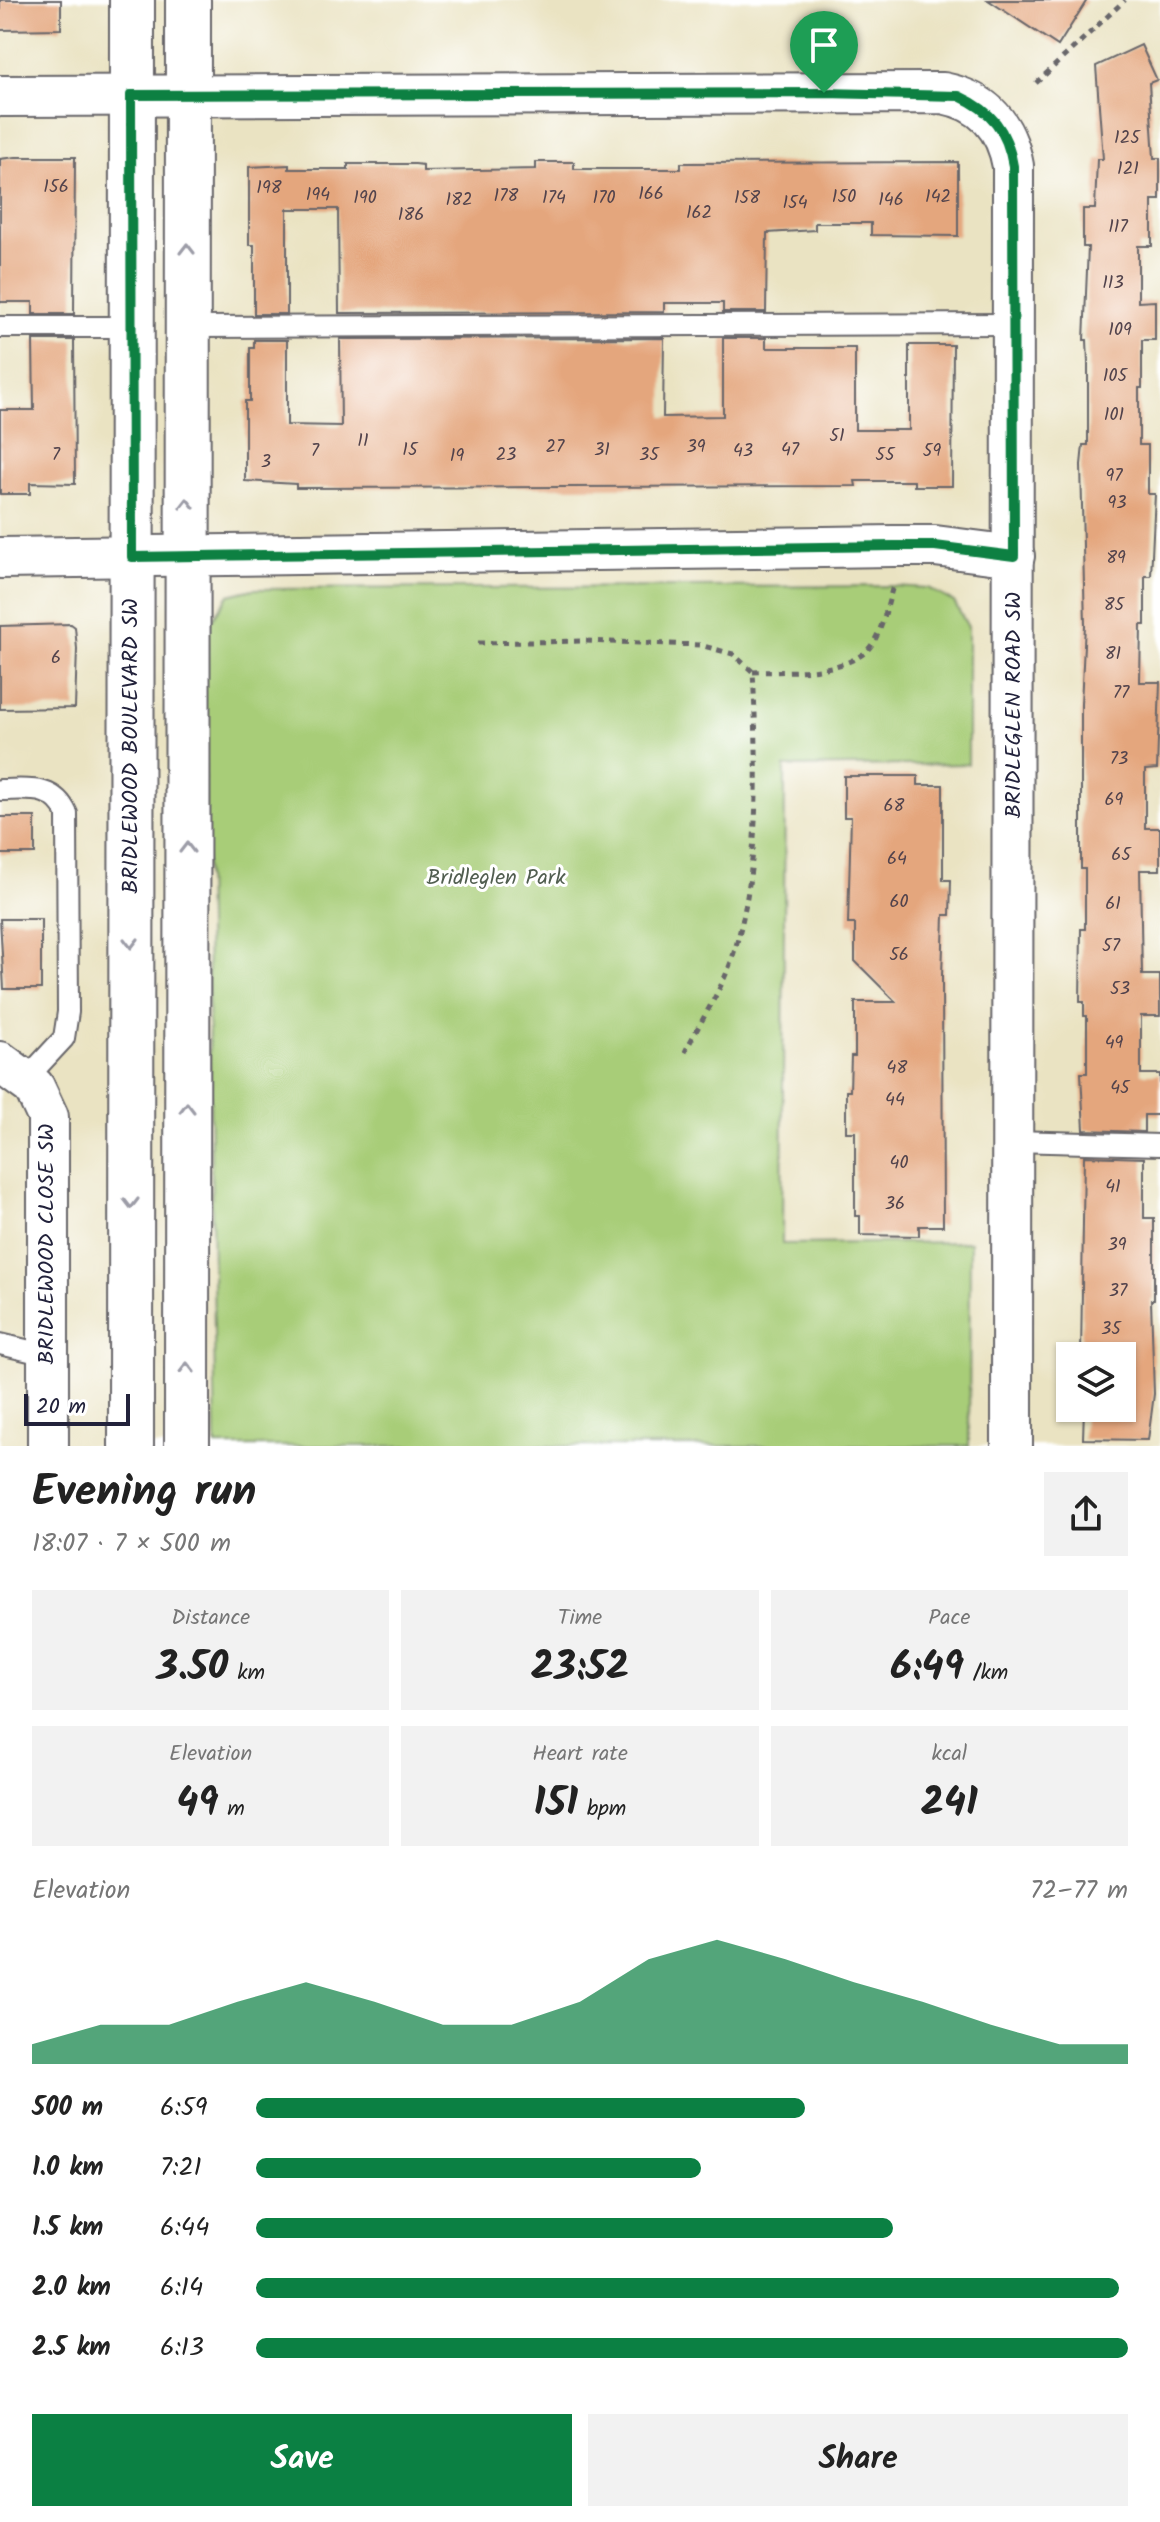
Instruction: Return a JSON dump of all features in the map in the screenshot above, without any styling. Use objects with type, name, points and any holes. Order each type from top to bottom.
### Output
[{"type":"street","name":"BRIDLEWOOD BOULEVARD SW","points":[[131,1446],[132,0]]},
{"type":"street","points":[[187,1446],[188,0]]},
{"type":"street","name":"BRIDLEGLEN ROAD SW","points":[[0,96],[943,93],[978,105],[994,119],[1009,144],[1013,166],[1012,1446]]},
{"type":"street","points":[[0,558],[187,558],[894,546],[935,546],[1014,556]]},
{"type":"street","name":"BRIDLEWOOD CLOSE SW","points":[[13,1071],[48,1117],[48,1446]]},
{"type":"lane","points":[[187,327],[1013,324]]},
{"type":"lane","points":[[0,327],[131,327]]},
{"type":"lane","points":[[0,790],[45,790],[62,803],[67,814],[68,1012],[64,1038],[13,1071]]},
{"type":"lane","points":[[1013,1141],[1160,1145]]},
{"type":"lane","points":[[0,1344],[47,1355]]},
{"type":"path","points":[[1036,83],[1125,0]]},
{"type":"path","points":[[753,672],[835,665],[865,653],[883,620],[893,586]]},
{"type":"path","points":[[478,643],[583,641],[700,645],[733,654],[753,672],[756,740],[749,873],[731,960],[685,1052]]},
{"type":"green space","name":"Bridleglen Park","points":[[928,588],[954,602],[968,627],[968,764],[785,767],[782,1244],[970,1242],[969,1446],[216,1446],[202,634],[229,595],[253,589]]},
{"type":"building","points":[[0,0],[61,0],[61,29],[0,30]]},
{"type":"building","points":[[988,0],[1087,0],[1058,46]]},
{"type":"building","points":[[1141,45],[1157,80],[1149,83],[1154,158],[1160,158],[1160,200],[1152,200],[1152,246],[1138,246],[1138,302],[1155,301],[1155,340],[1142,340],[1142,388],[1139,388],[1139,445],[1148,445],[1148,494],[1155,494],[1151,576],[1145,576],[1145,625],[1141,625],[1140,682],[1160,682],[1157,769],[1145,770],[1145,828],[1160,828],[1160,870],[1140,870],[1142,975],[1160,975],[1160,1016],[1141,1016],[1141,1074],[1160,1074],[1160,1115],[1144,1115],[1144,1132],[1084,1130],[1081,1073],[1087,1073],[1087,1016],[1084,1016],[1084,1002],[1080,1002],[1081,929],[1085,929],[1085,869],[1081,869],[1081,704],[1085,625],[1081,465],[1083,445],[1088,445],[1088,363],[1087,340],[1084,340],[1088,247],[1083,247],[1083,209],[1095,209],[1097,159],[1103,159],[1096,66]]},
{"type":"building","points":[[75,157],[74,314],[33,314],[33,302],[0,302],[0,159]]},
{"type":"building","points":[[536,162],[574,162],[574,169],[681,169],[681,163],[958,162],[958,236],[871,235],[871,223],[815,223],[815,230],[767,233],[766,312],[723,312],[723,303],[664,303],[664,312],[339,313],[338,209],[287,209],[287,314],[254,314],[254,245],[249,245],[249,167],[289,165],[289,169],[348,169],[348,164],[415,164],[423,165],[423,171],[536,169]]},
{"type":"building","points":[[664,338],[663,417],[723,416],[723,338],[766,338],[766,348],[855,348],[855,430],[909,430],[909,345],[953,345],[952,486],[914,486],[914,481],[855,481],[856,486],[296,488],[296,484],[245,481],[245,401],[250,401],[250,348],[254,348],[254,340],[287,340],[287,425],[341,426],[340,339]]},
{"type":"building","points":[[33,340],[74,340],[75,484],[30,483],[30,494],[0,494],[0,410],[34,410]]},
{"type":"building","points":[[71,624],[75,627],[77,649],[75,708],[0,709],[0,626]]},
{"type":"building","points":[[844,776],[918,776],[918,785],[943,785],[943,880],[951,880],[950,915],[944,915],[942,976],[943,1226],[919,1226],[919,1236],[860,1235],[860,1216],[855,1216],[855,1132],[846,1132],[846,1091],[850,1091],[851,1056],[855,1056],[855,1002],[896,1002],[855,961],[855,924],[848,924],[851,817],[844,817]]},
{"type":"building","points":[[0,817],[35,817],[35,854],[0,854]]},
{"type":"building","points":[[0,919],[41,919],[41,989],[4,989]]},
{"type":"building","points":[[1084,1156],[1144,1158],[1144,1218],[1154,1218],[1154,1300],[1151,1300],[1154,1394],[1148,1440],[1083,1439],[1084,1422],[1136,1422],[1136,1342],[1081,1342]]},
{"type":"route","points":[[824,93],[943,93],[959,96],[978,105],[994,119],[1009,144],[1013,166],[1014,556],[935,546],[894,546],[132,557],[131,95],[824,93]]}]
